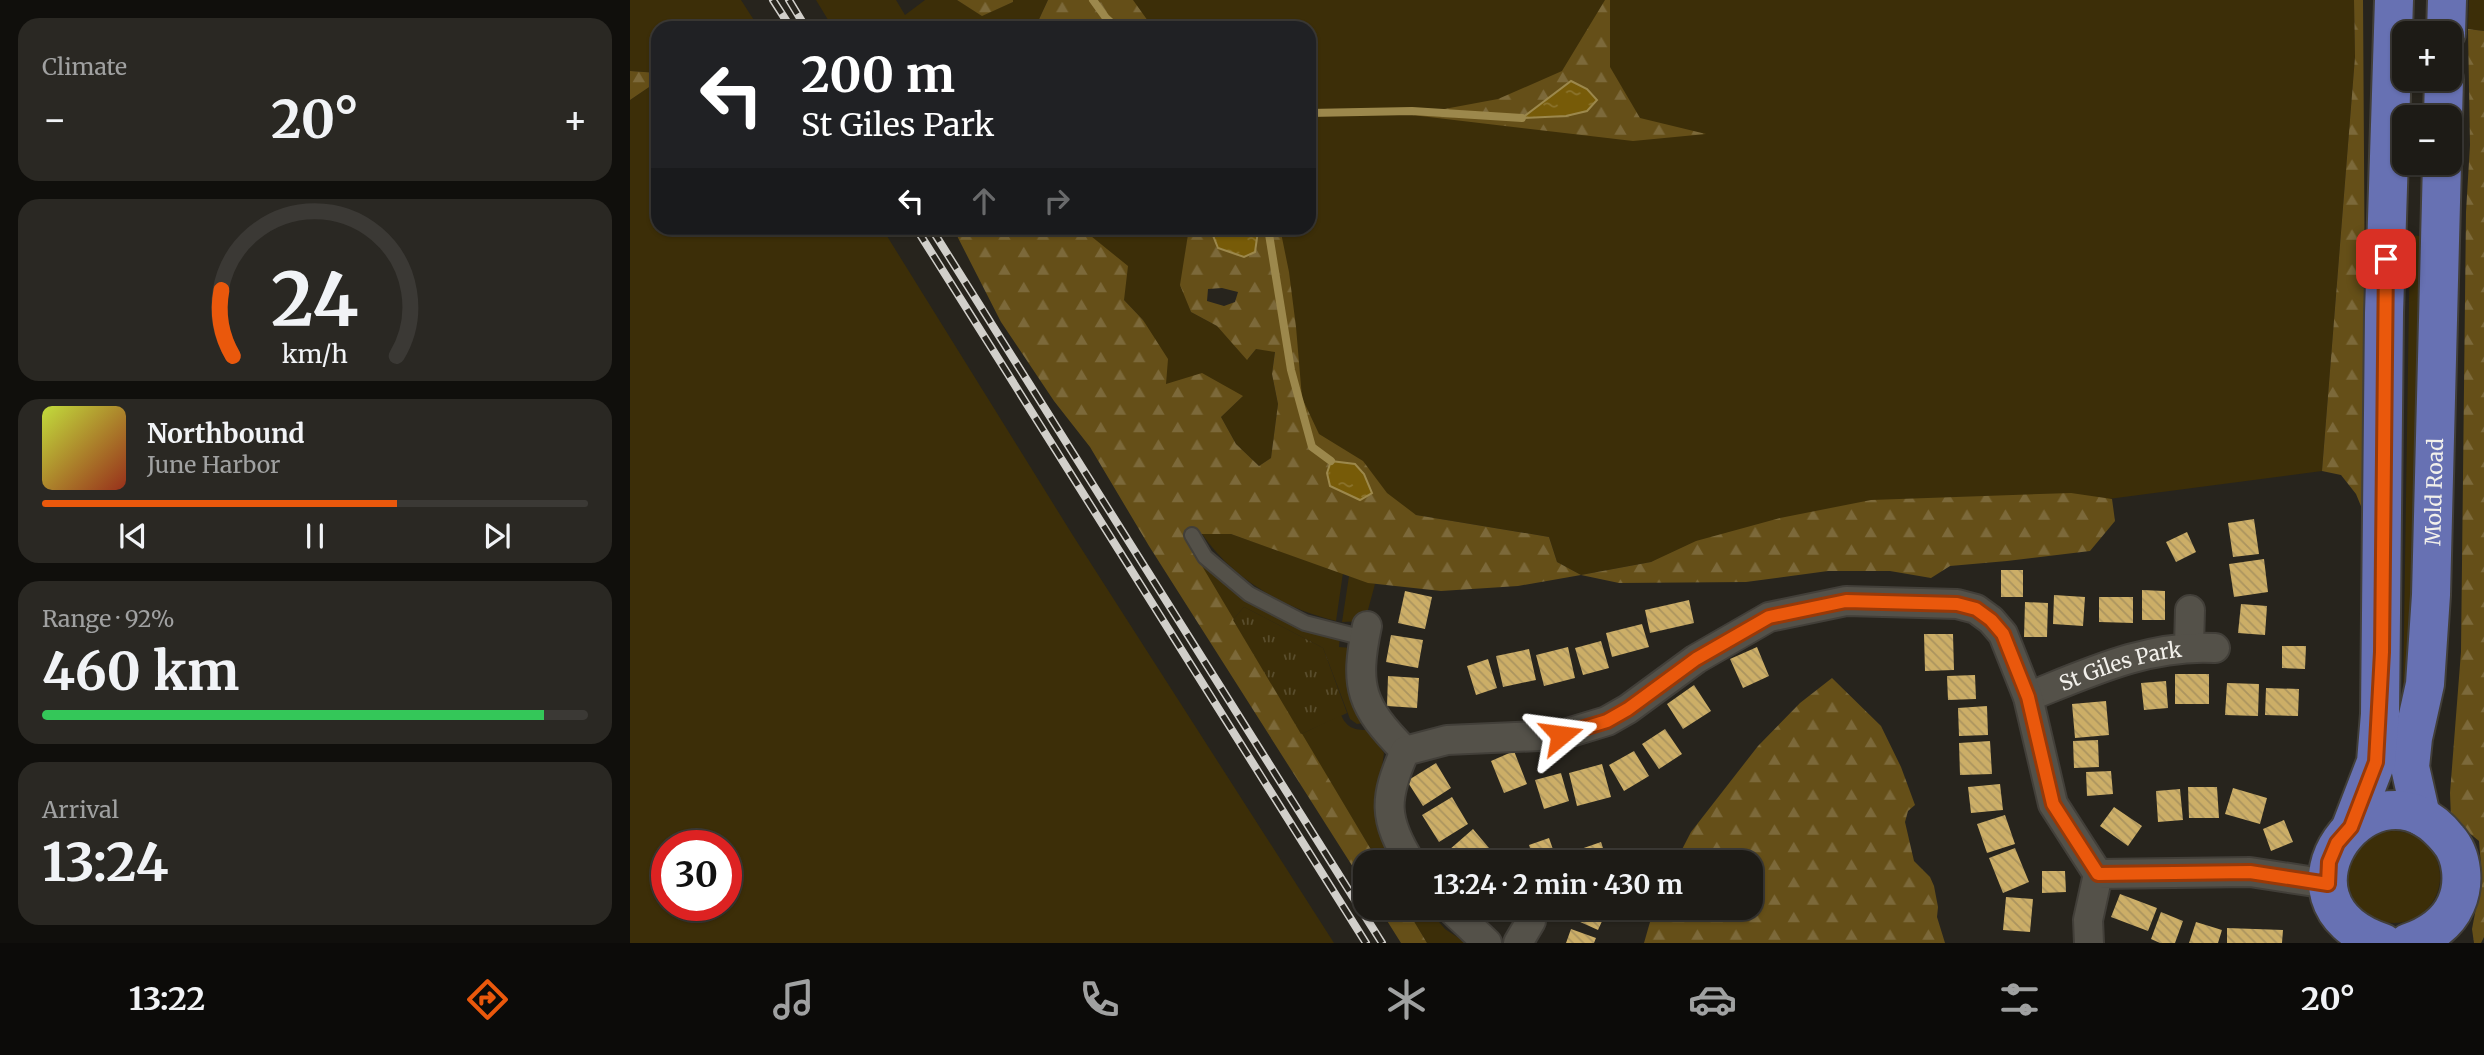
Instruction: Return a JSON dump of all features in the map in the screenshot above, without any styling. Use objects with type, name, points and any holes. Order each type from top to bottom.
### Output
[{"type":"main road","points":[[2351,827],[2376,762],[2380,714],[2384,313],[2395,0]]},
{"type":"main road","points":[[2446,0],[2446,21]]},
{"type":"main road","name":"Mold Road","points":[[2421,816],[2410,767],[2413,738],[2425,684],[2431,595],[2442,175]]},
{"type":"main road","points":[[2384,943],[2364,937],[2346,923],[2334,905],[2328,884],[2329,862],[2337,843],[2351,827],[2367,817],[2385,811],[2403,811],[2421,816],[2439,827],[2453,844],[2460,863],[2461,885],[2456,905],[2443,933],[2408,943]]},
{"type":"street","points":[[1405,751],[1447,740],[1548,736],[1585,729],[1607,721],[1628,709],[1696,659],[1769,617],[1846,601],[1957,604],[1976,609],[1991,620],[2003,634],[2028,697],[2053,804],[2098,874],[2088,920],[2089,943]]},
{"type":"street","name":"St Giles Park","points":[[2028,697],[2090,672],[2159,650],[2202,647],[2190,610]]},
{"type":"street","points":[[1366,632],[1359,667],[1366,704],[1387,733],[1405,751]]},
{"type":"street","points":[[1402,850],[1395,839],[1389,814],[1392,781],[1405,751]]},
{"type":"street","points":[[2098,874],[2250,872],[2328,884]]},
{"type":"street","points":[[1463,920],[1487,943]]},
{"type":"lane","points":[[1192,535],[1205,557],[1249,594],[1305,624],[1366,632]]},
{"type":"green space","points":[[630,0],[741,0],[754,21],[651,21],[651,72],[630,71]]},
{"type":"green space","points":[[816,0],[896,0],[905,15],[925,0],[957,0],[982,15],[1013,0],[1048,0],[1038,21],[829,21]]},
{"type":"green space","points":[[957,0],[1013,0],[1013,2],[982,16]]},
{"type":"green space","points":[[1048,0],[1133,0],[1148,21],[1038,21]]},
{"type":"green space","points":[[1093,0],[2354,0],[2355,57],[2322,471],[1665,557],[1581,575],[1557,562],[1549,537],[1416,515],[1321,478],[1291,370],[1269,235],[1316,235],[1316,21],[1111,21]]},
{"type":"green space","points":[[1605,0],[1610,0],[1610,67],[1640,118],[1706,134],[1633,141],[1412,115],[1498,99],[1562,71]],"holes":[[[1571,81],[1597,100],[1587,111],[1566,116],[1524,117]]]},
{"type":"green space","points":[[2354,0],[2363,0],[2366,469],[2363,511],[2356,494],[2341,475],[2322,471],[2355,57]]},
{"type":"green space","points":[[2469,0],[2484,0],[2484,31],[2468,29]]},
{"type":"green space","points":[[2468,29],[2484,31],[2484,937],[2481,943],[2474,943],[2472,929],[2482,877],[2479,841],[2451,818],[2450,793],[2461,652],[2466,212],[2470,145]]},
{"type":"green space","points":[[630,71],[651,72],[651,86],[630,100]]},
{"type":"green space","points":[[651,86],[651,235],[886,235],[1072,534],[1334,943],[630,943],[630,100]]},
{"type":"green space","points":[[957,235],[1090,235],[1128,266],[1124,300],[1143,320],[1168,359],[1166,384],[1202,373],[1243,396],[1221,417],[1236,444],[1259,466],[1271,458],[1278,404],[1272,374],[1275,352],[1256,349],[1247,360],[1217,326],[1191,312],[1180,285],[1188,235],[1213,235],[1218,248],[1249,235],[1281,235],[1296,327],[1302,398],[1319,434],[1363,461],[1387,493],[1416,515],[1549,537],[1557,562],[1581,575],[1518,586],[1441,591],[1368,583],[1231,534],[1183,534],[1371,850],[1353,850],[1353,867],[1149,546],[1090,447],[1054,401],[1001,322]],"holes":[[[1222,288],[1238,292],[1235,302],[1224,306],[1207,301],[1208,289]]]},
{"type":"green space","points":[[1089,235],[1188,235],[1181,285],[1191,312],[1217,326],[1248,359],[1256,349],[1275,351],[1272,374],[1278,404],[1271,458],[1259,466],[1236,444],[1221,417],[1242,397],[1166,384],[1143,320],[1124,300],[1100,245]]},
{"type":"green space","points":[[2410,235],[2431,237],[2416,651],[2403,697]]},
{"type":"green space","points":[[2071,493],[2112,499],[2115,521],[2090,551],[1950,566],[1931,578],[1890,571],[1828,571],[1746,582],[1619,583],[1581,575],[1651,562],[1696,541],[1780,518],[1871,500]]},
{"type":"green space","points":[[1182,534],[1187,534],[1246,597],[1340,636],[1339,647],[1352,648],[1350,687],[1355,706],[1364,723],[1357,724],[1350,719],[1323,648],[1244,607],[1233,620]]},
{"type":"green space","points":[[1202,534],[1231,534],[1343,573],[1336,621],[1297,609],[1261,590],[1228,564]]},
{"type":"green space","points":[[1349,576],[1375,584],[1365,621],[1342,622]]},
{"type":"green space","points":[[1244,607],[1323,648],[1347,713],[1301,734],[1233,620]]},
{"type":"green space","points":[[1832,678],[1881,726],[1901,767],[1915,805],[1908,811],[1905,822],[1914,861],[1930,877],[1934,886],[1937,917],[1945,943],[1644,943],[1651,920],[1763,920],[1763,850],[1682,850],[1691,832],[1758,746],[1800,703]]},
{"type":"green space","points":[[1341,715],[1352,727],[1368,730],[1384,753],[1379,789],[1392,850],[1371,850],[1301,734]]},
{"type":"green space","points":[[2394,831],[2412,834],[2427,844],[2437,859],[2440,877],[2437,895],[2427,910],[2412,920],[2394,923],[2376,920],[2361,910],[2351,895],[2348,877],[2351,859],[2361,844],[2376,834]]},
{"type":"green space","points":[[1387,920],[1413,920],[1427,943],[1401,943]]},
{"type":"green space","points":[[1413,920],[1437,920],[1445,929],[1466,943],[1427,943]]},
{"type":"water","points":[[1571,81],[1587,89],[1597,100],[1587,111],[1566,116],[1522,118]]},
{"type":"water","points":[[1213,235],[1257,235],[1255,252],[1244,257],[1218,248]]},
{"type":"water","points":[[1331,461],[1355,464],[1364,474],[1372,493],[1360,500],[1330,486],[1327,473]]},
{"type":"building","points":[[2254,519],[2259,554],[2233,557],[2228,523]]},
{"type":"building","points":[[2187,532],[2196,552],[2176,562],[2166,542]]},
{"type":"building","points":[[2264,559],[2268,592],[2234,597],[2229,564]]},
{"type":"building","points":[[2001,570],[2023,570],[2023,597],[2001,597]]},
{"type":"building","points":[[2142,590],[2165,591],[2165,620],[2142,620]]},
{"type":"building","points":[[1405,591],[1432,597],[1425,629],[1398,623]]},
{"type":"building","points":[[2054,595],[2085,597],[2083,626],[2053,624]]},
{"type":"building","points":[[2099,597],[2133,597],[2133,623],[2099,622]]},
{"type":"building","points":[[1689,600],[1694,623],[1650,633],[1645,610]]},
{"type":"building","points":[[2025,602],[2048,603],[2047,637],[2024,637]]},
{"type":"building","points":[[2241,604],[2267,606],[2265,635],[2238,633]]},
{"type":"building","points":[[1642,624],[1649,647],[1612,657],[1606,633]]},
{"type":"building","points":[[1924,634],[1953,634],[1954,670],[1925,671]]},
{"type":"building","points":[[1391,635],[1423,640],[1418,668],[1386,662]]},
{"type":"building","points":[[1601,641],[1609,668],[1583,675],[1575,648]]},
{"type":"building","points":[[2282,646],[2306,646],[2305,669],[2282,668]]},
{"type":"building","points":[[1568,647],[1575,678],[1544,686],[1536,655]]},
{"type":"building","points":[[1757,647],[1769,676],[1743,688],[1730,659]]},
{"type":"building","points":[[1529,649],[1536,680],[1503,687],[1496,656]]},
{"type":"building","points":[[1488,659],[1497,688],[1476,695],[1467,666]]},
{"type":"building","points":[[2175,674],[2209,674],[2209,704],[2175,704]]},
{"type":"building","points":[[1975,675],[1976,699],[1948,700],[1947,676]]},
{"type":"building","points":[[1388,676],[1419,678],[1417,708],[1387,706]]},
{"type":"building","points":[[2166,681],[2168,708],[2144,710],[2141,683]]},
{"type":"building","points":[[2227,683],[2259,684],[2258,716],[2225,715]]},
{"type":"building","points":[[1694,685],[1711,711],[1683,729],[1667,704]]},
{"type":"building","points":[[2266,688],[2299,689],[2298,716],[2265,715]]},
{"type":"building","points":[[2106,701],[2109,735],[2075,738],[2072,704]]},
{"type":"building","points":[[1987,706],[1988,735],[1959,736],[1958,708]]},
{"type":"building","points":[[1665,729],[1682,754],[1659,769],[1642,744]]},
{"type":"building","points":[[2098,740],[2099,767],[2074,768],[2073,741]]},
{"type":"building","points":[[1990,741],[1992,774],[1960,775],[1959,743]]},
{"type":"building","points":[[1514,751],[1527,784],[1504,793],[1491,761]]},
{"type":"building","points":[[1634,751],[1649,776],[1624,791],[1609,765]]},
{"type":"building","points":[[1436,763],[1451,788],[1423,806],[1407,781]]},
{"type":"building","points":[[1602,764],[1611,797],[1577,806],[1569,773]]},
{"type":"building","points":[[2111,771],[2113,794],[2087,796],[2086,772]]},
{"type":"building","points":[[1561,773],[1569,801],[1544,809],[1535,780]]},
{"type":"building","points":[[2000,784],[2003,810],[1971,813],[1968,787]]},
{"type":"building","points":[[2188,787],[2217,787],[2219,818],[2189,818]]},
{"type":"building","points":[[2233,788],[2267,798],[2260,824],[2225,814]]},
{"type":"building","points":[[2180,789],[2183,820],[2158,822],[2156,791]]},
{"type":"building","points":[[1452,797],[1468,824],[1439,842],[1422,815]]},
{"type":"building","points":[[2114,807],[2142,826],[2128,846],[2100,826]]},
{"type":"building","points":[[2005,815],[2015,844],[1987,853],[1977,824]]},
{"type":"building","points":[[2284,820],[2293,842],[2271,851],[2263,829]]},
{"type":"building","points":[[1473,829],[1491,850],[1449,850]]},
{"type":"building","points":[[1549,838],[1553,850],[1531,850],[1529,845]]},
{"type":"building","points":[[1601,842],[1604,850],[1578,850]]},
{"type":"building","points":[[2015,848],[2029,882],[2003,893],[1989,858]]},
{"type":"building","points":[[2042,871],[2065,871],[2066,892],[2042,893]]},
{"type":"building","points":[[2120,894],[2157,908],[2148,931],[2111,917]]},
{"type":"building","points":[[2006,897],[2033,899],[2030,932],[2003,930]]},
{"type":"building","points":[[2161,912],[2183,921],[2175,943],[2160,943],[2151,939]]},
{"type":"building","points":[[1578,920],[1603,920],[1598,930]]},
{"type":"building","points":[[2196,922],[2222,930],[2218,943],[2189,943]]},
{"type":"building","points":[[2227,928],[2283,930],[2282,943],[2227,943]]},
{"type":"building","points":[[1571,929],[1596,938],[1594,943],[1566,943]]},
{"type":"waterway","points":[[1093,0],[1109,21]]},
{"type":"waterway","points":[[1316,113],[1412,111],[1522,118]]},
{"type":"waterway","points":[[1269,235],[1291,370],[1312,447],[1331,461]]},
{"type":"railway","points":[[773,0],[786,21]]},
{"type":"railway","points":[[789,0],[802,21]]},
{"type":"railway","points":[[920,235],[1366,943]]},
{"type":"railway","points":[[935,235],[1382,943]]},
{"type":"route","points":[[1561,735],[1607,721],[1628,709],[1696,659],[1769,617],[1846,601],[1957,604],[1976,609],[1991,620],[2003,634],[2028,697],[2053,804],[2098,874],[2250,872],[2328,884],[2329,862],[2337,843],[2351,827],[2376,762],[2382,652],[2386,259]]}]
